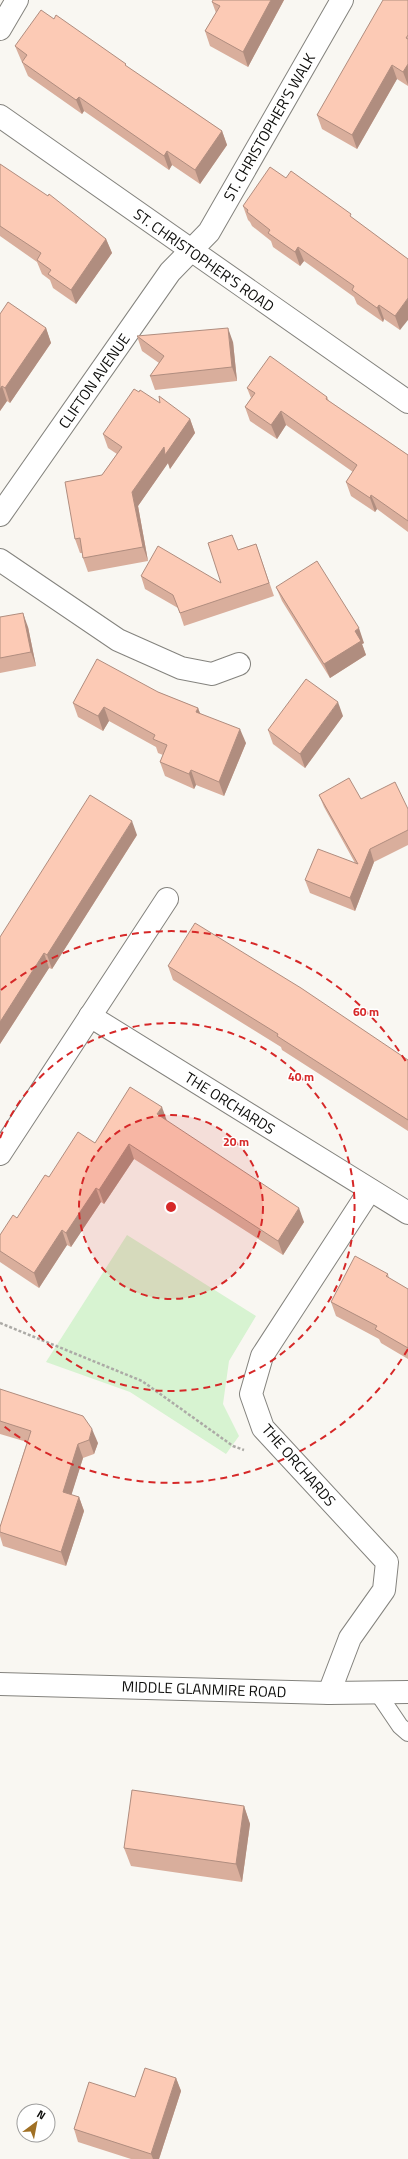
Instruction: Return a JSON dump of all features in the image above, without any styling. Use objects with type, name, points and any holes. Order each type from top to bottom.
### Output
[{"type":"street","points":[[0,29],[17,0]]},
{"type":"street","name":"ST. CHRISTOPHER'S WALK","points":[[191,251],[208,232],[342,0]]},
{"type":"street","name":"ST. CHRISTOPHER'S ROAD","points":[[0,116],[408,402]]},
{"type":"street","name":"CLIFTON AVENUE","points":[[0,515],[170,272],[191,251]]},
{"type":"street","points":[[0,560],[118,640],[181,668],[212,674],[239,664]]},
{"type":"street","points":[[0,1154],[167,899]]},
{"type":"street","name":"THE ORCHARDS","points":[[90,1016],[408,1213]]},
{"type":"street","name":"THE ORCHARDS","points":[[329,1692],[350,1638],[384,1590],[387,1562],[263,1428],[251,1394],[262,1356],[370,1190]]},
{"type":"street","name":"MIDDLE GLANMIRE ROAD","points":[[0,1684],[329,1692],[408,1692]]},
{"type":"lane","points":[[377,1692],[400,1726],[408,1733]]},
{"type":"path","points":[[0,1323],[142,1381],[233,1446],[248,1451]]},
{"type":"green space","points":[[127,1235],[256,1316],[229,1361],[223,1404],[239,1436],[226,1454],[130,1392],[46,1362]]},
{"type":"building","points":[[213,0],[271,0],[243,52],[205,31],[220,6],[212,2]]},
{"type":"building","points":[[383,0],[408,0],[408,35],[406,38],[408,39],[408,64],[403,72],[392,65],[352,135],[317,115]]},
{"type":"building","points":[[41,10],[54,19],[56,15],[126,64],[125,65],[222,131],[195,170],[167,151],[164,156],[79,97],[76,100],[22,62],[27,55],[15,46]]},
{"type":"building","points":[[0,164],[48,196],[49,194],[106,239],[71,290],[48,274],[51,270],[37,260],[41,253],[0,226]]},
{"type":"building","points":[[270,167],[286,178],[291,171],[351,214],[350,216],[408,259],[408,298],[395,316],[379,305],[377,308],[352,290],[354,286],[298,247],[295,252],[268,233],[270,230],[247,212],[248,210],[243,206]]},
{"type":"building","points":[[8,302],[46,328],[5,388],[2,386],[0,389],[0,314]]},
{"type":"building","points":[[228,328],[232,367],[150,376],[164,356],[137,336]]},
{"type":"building","points":[[270,356],[327,397],[326,399],[408,455],[408,521],[371,495],[370,498],[346,482],[357,465],[281,411],[271,425],[245,407],[255,393],[247,388]]},
{"type":"building","points":[[134,389],[139,392],[140,390],[160,403],[159,396],[190,419],[165,455],[164,447],[132,492],[143,547],[83,558],[80,538],[75,539],[65,482],[102,475],[122,447],[103,434]]},
{"type":"building","points":[[232,535],[238,550],[256,544],[269,583],[180,613],[173,595],[141,576],[158,546],[221,583],[208,543]]},
{"type":"building","points":[[317,561],[359,628],[355,631],[361,641],[324,664],[276,587]]},
{"type":"building","points":[[23,613],[31,652],[0,658],[0,617]]},
{"type":"building","points":[[97,659],[158,692],[198,708],[196,712],[240,729],[219,782],[191,770],[189,774],[160,762],[167,745],[153,739],[155,735],[104,707],[98,716],[73,703]]},
{"type":"building","points":[[306,679],[338,702],[300,754],[268,730]]},
{"type":"building","points":[[349,778],[361,799],[395,782],[408,809],[408,830],[370,849],[350,898],[305,880],[318,849],[358,864],[319,795]]},
{"type":"building","points":[[90,795],[132,821],[47,955],[44,953],[0,1022],[0,937]]},
{"type":"building","points":[[195,923],[301,988],[408,1060],[408,1120],[277,1036],[278,1034],[168,966]]},
{"type":"building","points":[[130,1087],[162,1107],[157,1114],[299,1208],[278,1241],[129,1144],[99,1190],[96,1188],[66,1233],[62,1230],[34,1273],[0,1251],[0,1235],[13,1215],[17,1218],[45,1175],[49,1177],[78,1132],[95,1143]]},
{"type":"building","points":[[355,1256],[388,1274],[386,1276],[408,1289],[408,1348],[375,1329],[377,1326],[331,1302]]},
{"type":"building","points":[[0,1389],[83,1416],[92,1429],[89,1440],[78,1444],[63,1492],[79,1497],[61,1552],[0,1532],[0,1527],[31,1431],[0,1421]]},
{"type":"building","points":[[132,1790],[244,1806],[236,1864],[124,1848]]},
{"type":"building","points":[[145,2068],[176,2078],[151,2154],[74,2129],[89,2082],[135,2097]]}]
